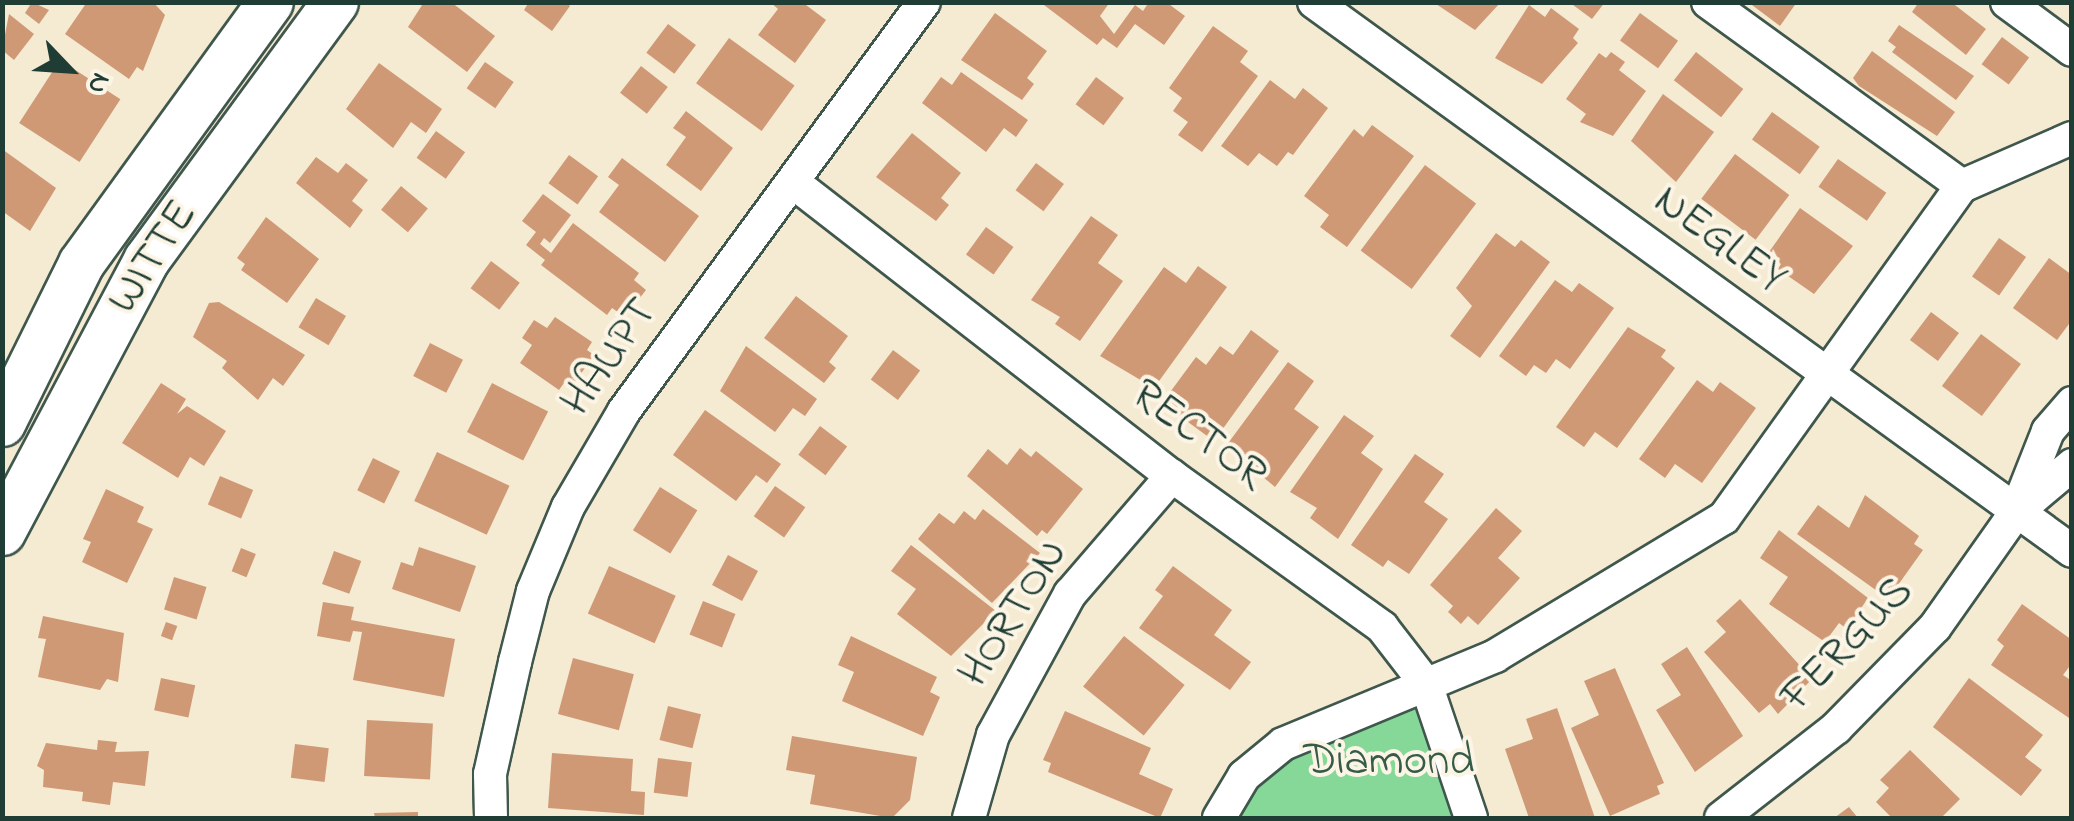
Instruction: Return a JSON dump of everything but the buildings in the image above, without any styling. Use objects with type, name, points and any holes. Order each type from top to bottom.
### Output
[{"type":"street","name":"WITTE","points":[[12,404],[81,264],[270,2]]},
{"type":"street","name":"WITTE","points":[[2,532],[146,260],[335,2]]},
{"type":"street","name":"HAUPT","points":[[491,818],[490,774],[516,662],[534,592],[568,507],[624,410],[924,2]]},
{"type":"street","name":"NEGLEY","points":[[1314,2],[2072,552]]},
{"type":"street","points":[[1708,2],[1962,186]]},
{"type":"street","points":[[2007,2],[2072,50]]},
{"type":"street","points":[[205,92],[246,124]]},
{"type":"street","points":[[1219,818],[1244,776],[1283,744],[1495,656],[1724,518],[1823,372],[1962,186],[2072,138]]},
{"type":"street","name":"RECTOR","points":[[794,183],[1172,476],[1353,602],[1408,654],[1426,684],[1470,818]]},
{"type":"street","name":"FERGUS","points":[[1721,818],[1836,728],[1935,627],[2016,512],[2048,430],[2072,402]]},
{"type":"street","points":[[12,404],[68,403]]},
{"type":"street","name":"FERGUS","points":[[2016,512],[2072,465]]},
{"type":"street","name":"HORTON","points":[[969,818],[992,735],[1070,594],[1172,476]]},
{"type":"green space","name":"Diamond","points":[[1424,689],[1468,818],[1222,818],[1247,777]]}]
